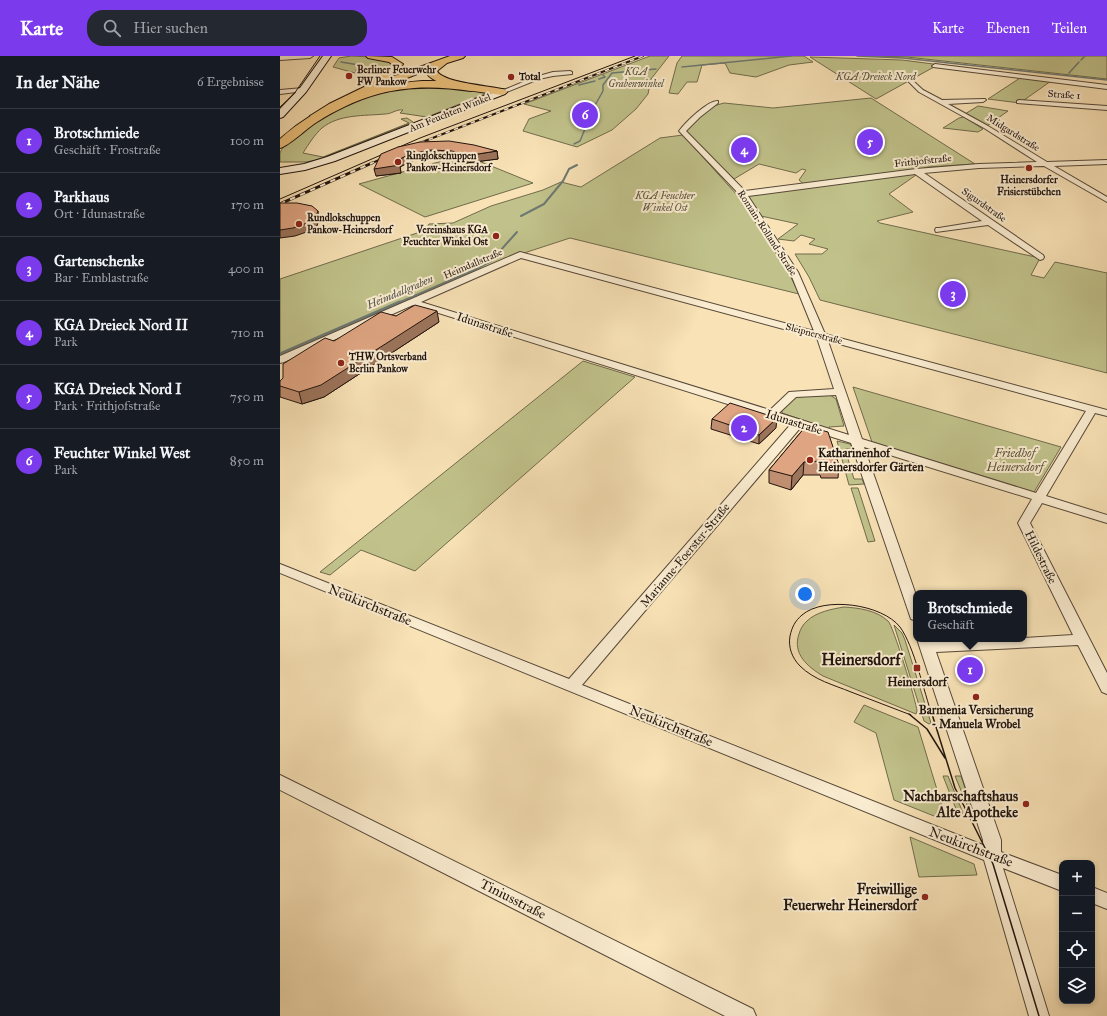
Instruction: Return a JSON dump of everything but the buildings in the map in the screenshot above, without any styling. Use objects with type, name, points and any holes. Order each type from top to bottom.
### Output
[{"type":"highway","points":[[368,84],[446,59],[460,56]]},
{"type":"highway","points":[[446,59],[432,70],[432,74],[435,77],[446,81],[500,93]]},
{"type":"highway","points":[[316,116],[361,91],[446,59]]},
{"type":"main road","points":[[280,115],[303,90],[327,56]]},
{"type":"main road","points":[[280,135],[289,127],[329,102],[395,71],[398,64],[392,60],[372,56]]},
{"type":"main road","points":[[280,145],[316,116],[370,92],[402,85],[438,83],[500,93]]},
{"type":"main road","name":"Am Feuchten Winkel","points":[[280,170],[305,167],[331,159],[500,93]]},
{"type":"main road","name":"Am Feuchten Winkel","points":[[280,181],[327,163],[331,159]]},
{"type":"street","points":[[280,58],[310,56]]},
{"type":"street","points":[[935,66],[1107,87]]},
{"type":"street","name":"Am Feuchten Winkel","points":[[500,93],[537,78],[553,74],[570,73]]},
{"type":"street","name":"Midgardstraße","points":[[910,80],[921,91],[986,127],[1042,162],[1106,199]]},
{"type":"street","points":[[280,92],[303,90]]},
{"type":"street","points":[[941,102],[983,100]]},
{"type":"street","name":"Romain-Rolland-Straße","points":[[716,102],[707,107],[682,131],[743,194],[794,272],[821,336],[913,607]]},
{"type":"street","name":"Straße 1","points":[[1019,102],[1107,108]]},
{"type":"street","name":"Frithjofstraße","points":[[743,194],[916,172],[979,166],[1042,162],[1107,162]]},
{"type":"street","name":"Sigurdstraße","points":[[916,172],[1040,257]]},
{"type":"street","points":[[939,230],[989,222]]},
{"type":"street","name":"Sleipnerstraße","points":[[520,255],[1107,413]]},
{"type":"street","name":"Heimdallstraße","points":[[280,360],[520,255]]},
{"type":"street","name":"Idunastraße","points":[[413,302],[1107,519]]},
{"type":"street","points":[[771,415],[793,394],[840,392]]},
{"type":"street","name":"Hildestraße","points":[[1092,409],[1024,522],[1082,640],[1103,672],[1107,688]]},
{"type":"street","name":"Marianne-Foerster-Straße","points":[[572,686],[798,423]]},
{"type":"street","name":"Neukirchstraße","points":[[280,568],[910,824],[1059,881]]},
{"type":"street","points":[[1027,641],[1082,640]]},
{"type":"street","points":[[977,642],[925,643],[992,840],[995,868],[1039,1016]]},
{"type":"street","name":"Tiniusstraße","points":[[280,782],[746,1016]]},
{"type":"street","points":[[1095,895],[1107,900]]},
{"type":"green space","points":[[351,56],[371,57],[393,62],[394,68],[382,76],[355,73],[333,67],[339,58]]},
{"type":"green space","name":"KGA Grabenwinkel","points":[[650,56],[669,56],[651,79],[648,94],[636,109],[612,130],[577,147],[523,131],[529,119],[551,111],[524,104]]},
{"type":"green space","points":[[682,56],[804,56],[813,62],[789,65],[756,77],[730,73],[725,63],[702,65],[697,82],[687,82],[678,94],[669,93],[677,63]]},
{"type":"green space","points":[[872,56],[1107,56],[1107,79],[907,57]]},
{"type":"green space","name":"KGA Dreieck Nord","points":[[810,57],[902,60],[941,65],[934,67],[876,99]]},
{"type":"green space","points":[[1020,78],[1051,81],[1020,103],[988,99]]},
{"type":"green space","points":[[420,84],[482,92],[485,94],[427,117],[400,113],[403,110],[401,110],[387,114],[352,116],[336,120],[319,130],[303,153],[323,157],[409,123],[401,119],[407,118],[413,122],[317,160],[306,162],[280,162],[280,153],[284,146],[292,138],[328,114],[360,98]]},
{"type":"green space","points":[[871,98],[975,164],[928,167],[914,171],[916,175],[889,194],[913,212],[877,221],[880,223],[1040,258],[1031,275],[1044,278],[1055,262],[1107,273],[1107,373],[820,300],[809,277],[795,254],[822,254],[828,249],[809,244],[815,239],[801,235],[794,241],[778,239],[798,224],[761,216],[747,196],[806,186],[799,180],[806,170],[802,169],[796,173],[759,164],[734,179],[688,136],[686,131],[692,123],[710,107],[724,103],[773,108]]},
{"type":"green space","points":[[978,106],[1008,111],[987,126],[965,114]]},
{"type":"green space","points":[[964,117],[983,129],[978,132],[943,128],[959,118]]},
{"type":"green space","name":"KGA Feuchter Winkel Ost","points":[[683,135],[737,195],[788,271],[799,294],[570,238],[518,255],[280,357],[280,279],[426,230],[429,224],[453,223],[491,206],[543,190],[561,182],[581,187],[660,138]]},
{"type":"green space","points":[[464,155],[533,183],[425,217],[359,184]]},
{"type":"green space","points":[[583,361],[635,377],[415,571],[361,550],[330,575],[320,572]]},
{"type":"green space","name":"Friedhof Heinersdorf","points":[[853,387],[1061,447],[1034,492],[872,442]]},
{"type":"green space","points":[[830,395],[836,399],[844,426],[829,427],[829,429],[782,413],[782,409],[795,397]]},
{"type":"green space","points":[[837,441],[850,444],[853,449],[845,449],[854,479],[862,479],[864,484],[849,485]]},
{"type":"green space","points":[[851,488],[858,488],[875,541],[868,542]]},
{"type":"green space","points":[[844,607],[873,612],[888,621],[909,679],[916,704],[916,714],[823,676],[807,664],[803,659],[798,648],[797,641],[804,624],[819,613]]},
{"type":"green space","points":[[894,625],[902,633],[905,640],[931,723],[929,724],[924,721]]},
{"type":"green space","points":[[864,705],[918,727],[945,816],[934,816],[894,800],[876,733],[854,722]]},
{"type":"green space","points":[[943,776],[948,776],[963,813],[958,814]]},
{"type":"green space","points":[[955,776],[961,776],[973,811],[970,812]]},
{"type":"green space","points":[[910,837],[974,864],[977,875],[919,877]]},
{"type":"waterway","points":[[682,67],[791,56]]},
{"type":"waterway","points":[[857,56],[903,58],[1107,80]]},
{"type":"waterway","points":[[1081,60],[1085,56]]},
{"type":"waterway","points":[[341,62],[359,65],[356,71],[363,74],[380,73]]},
{"type":"waterway","points":[[1069,73],[1079,62]]},
{"type":"waterway","points":[[574,144],[580,141],[594,107],[603,91],[603,85],[612,73],[656,69]]},
{"type":"waterway","points":[[599,79],[605,77],[603,75]]},
{"type":"waterway","points":[[579,85],[595,81]]},
{"type":"waterway","name":"Heimdallgraben","points":[[521,216],[544,204],[563,181],[569,169],[577,165]]},
{"type":"waterway","name":"Heimdallgraben","points":[[398,303],[474,270],[491,261],[517,232]]},
{"type":"waterway","name":"Heimdallgraben","points":[[280,354],[400,302]]},
{"type":"tram line","points":[[280,107],[294,94],[320,56]]},
{"type":"tram line","points":[[280,199],[420,138],[635,56]]},
{"type":"tram line","points":[[910,714],[824,682],[811,675],[800,666],[790,648],[791,633],[797,620],[812,609],[838,604],[867,608],[892,619],[900,627],[910,646],[932,715]]},
{"type":"tram line","points":[[910,714],[927,729],[945,758]]},
{"type":"tram line","points":[[932,714],[955,788],[993,864],[1039,1016]]},
{"type":"railway","points":[[412,146],[643,56]]},
{"type":"railway","points":[[370,164],[388,156]]},
{"type":"railway","points":[[280,204],[372,163]]},
{"type":"place","name":"Berliner Feuerwehr FW Pankow","points":[[349,76]]},
{"type":"place","name":"Total","points":[[511,77]]},
{"type":"place","name":"Feuchter Winkel West","points":[[585,115]]},
{"type":"place","name":"KGA Dreieck Nord I","points":[[870,142]]},
{"type":"place","name":"KGA Dreieck Nord II","points":[[744,150]]},
{"type":"place","name":"Ringlokschuppen Pankow-Heinersdorf","points":[[398,162]]},
{"type":"place","name":"Heinersdorfer Frisierstübchen","points":[[1029,168]]},
{"type":"place","name":"Rundlokschuppen Pankow-Heinersdorf","points":[[299,224]]},
{"type":"place","name":"Vereinshaus KGA Feuchter Winkel Ost","points":[[496,236]]},
{"type":"place","name":"Gartenschenke","points":[[953,294]]},
{"type":"place","name":"THW Ortsverband Berlin Pankow","points":[[341,363]]},
{"type":"place","name":"Parkhaus","points":[[744,428]]},
{"type":"place","name":"Katharinenhof Heinersdorfer Gärten","points":[[810,460]]},
{"type":"place","name":"Heinersdorf","points":[[917,668]]},
{"type":"place","name":"Brotschmiede","points":[[970,670]]},
{"type":"place","name":"Barmenia Versicherung - Manuela Wrobel","points":[[976,697]]},
{"type":"place","name":"Nachbarschaftshaus Alte Apotheke","points":[[1026,804]]},
{"type":"place","name":"Freiwillige Feuerwehr Heinersdorf","points":[[925,897]]},
{"type":"district","name":"Heinersdorf","points":[[861,659]]}]
